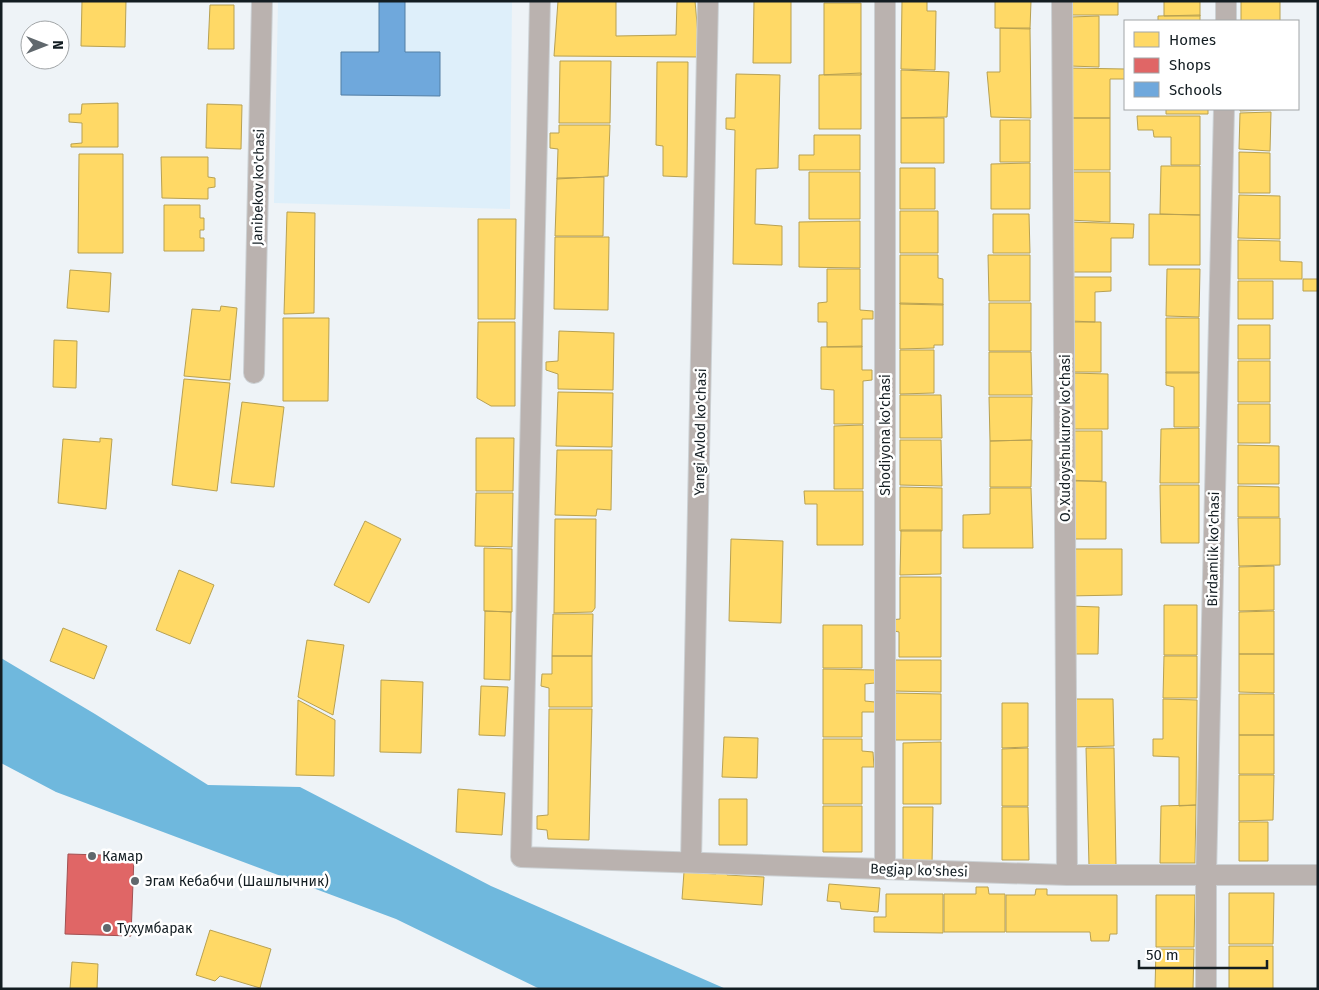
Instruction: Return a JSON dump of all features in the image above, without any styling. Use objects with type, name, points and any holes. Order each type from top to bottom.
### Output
[{"type":"street","name":"Janibekov ko'chasi","points":[[254,373],[262,1]]},
{"type":"street","name":"Begjap ko'shesi","points":[[540,1],[521,857],[1067,875],[1318,875]]},
{"type":"street","name":"Yangi Avlod ko'chasi","points":[[691,862],[708,1]]},
{"type":"street","name":"Shodiyona ko'chasi","points":[[885,1],[885,869]]},
{"type":"street","name":"O. Xudoyshukurov ko'chasi","points":[[1062,1],[1067,875]]},
{"type":"street","points":[[1226,1],[1226,20]]},
{"type":"street","name":"Birdamlik ko'chasi","points":[[1206,989],[1206,875],[1224,110]]},
{"type":"shaded area","points":[[278,1],[512,1],[510,209],[274,203]]},
{"type":"water","points":[[1,658],[208,785],[300,787],[491,886],[726,989],[540,989],[396,919],[56,792],[1,763]]},
{"type":"building: Homes","points":[[82,1],[126,1],[125,47],[81,46]]},
{"type":"building: Homes","points":[[558,1],[616,1],[616,36],[676,35],[677,1],[695,1],[700,57],[554,56]]},
{"type":"building: Homes","points":[[754,1],[791,1],[791,63],[753,63]]},
{"type":"building: Homes","points":[[902,1],[927,1],[927,11],[936,11],[935,70],[901,69]]},
{"type":"building: Homes","points":[[995,1],[1031,1],[1030,29],[995,28]]},
{"type":"building: Homes","points":[[1071,1],[1118,1],[1118,15],[1071,15]]},
{"type":"building: Homes","points":[[1164,1],[1200,1],[1200,16],[1164,16]]},
{"type":"building: Homes","points":[[1241,1],[1280,1],[1280,20],[1241,20]]},
{"type":"building: Homes","points":[[824,3],[861,3],[861,75],[824,75]]},
{"type":"building: Homes","points":[[210,5],[234,5],[234,49],[208,49]]},
{"type":"building: Homes","points":[[1200,15],[1200,20],[1158,20],[1158,16]]},
{"type":"building: Homes","points":[[1099,16],[1099,67],[1070,66],[1071,17]]},
{"type":"building: Homes","points":[[1000,28],[1030,28],[1031,118],[991,117],[987,72],[1000,72]]},
{"type":"building: Homes","points":[[560,61],[611,61],[610,123],[559,123]]},
{"type":"building: Homes","points":[[657,62],[688,62],[687,177],[663,176],[663,146],[656,145]]},
{"type":"building: Homes","points":[[1069,68],[1124,69],[1124,79],[1110,79],[1110,118],[1069,118]]},
{"type":"building: Homes","points":[[901,70],[949,72],[947,117],[901,118]]},
{"type":"building: Homes","points":[[861,73],[861,129],[819,129],[819,75]]},
{"type":"building: Homes","points":[[736,74],[780,75],[778,168],[756,169],[755,224],[782,226],[782,265],[733,264],[735,130],[726,129],[726,118],[735,118]]},
{"type":"building: Homes","points":[[118,103],[118,147],[71,147],[71,144],[82,143],[82,123],[69,122],[69,114],[81,114],[82,104]]},
{"type":"building: Homes","points":[[207,104],[242,105],[241,149],[206,148]]},
{"type":"building: Homes","points":[[1166,110],[1208,110],[1208,114],[1166,114]]},
{"type":"building: Homes","points":[[1271,112],[1270,151],[1239,149],[1240,113]]},
{"type":"building: Homes","points":[[1137,116],[1200,116],[1200,165],[1171,165],[1171,137],[1154,137],[1153,130],[1138,130]]},
{"type":"building: Homes","points":[[901,118],[944,118],[944,163],[901,163]]},
{"type":"building: Homes","points":[[1070,118],[1110,118],[1110,170],[1069,170]]},
{"type":"building: Homes","points":[[1000,120],[1030,120],[1030,162],[1000,162]]},
{"type":"building: Homes","points":[[559,125],[610,125],[608,176],[557,179],[558,149],[550,148],[550,133],[559,133]]},
{"type":"building: Homes","points":[[814,135],[860,135],[860,170],[799,170],[799,155],[814,155]]},
{"type":"building: Homes","points":[[1239,152],[1270,153],[1270,193],[1239,193]]},
{"type":"building: Homes","points":[[79,154],[123,154],[123,253],[78,253]]},
{"type":"building: Homes","points":[[161,157],[208,157],[208,177],[215,178],[215,187],[208,188],[208,199],[162,198]]},
{"type":"building: Homes","points":[[1030,163],[1030,209],[991,209],[991,164]]},
{"type":"building: Homes","points":[[1161,166],[1200,166],[1200,215],[1160,214]]},
{"type":"building: Homes","points":[[900,168],[935,168],[935,209],[900,209]]},
{"type":"building: Homes","points":[[809,172],[860,172],[860,219],[809,219]]},
{"type":"building: Homes","points":[[1069,172],[1110,172],[1110,222],[1069,220]]},
{"type":"building: Homes","points":[[604,177],[603,236],[555,236],[557,178]]},
{"type":"building: Homes","points":[[1239,195],[1280,196],[1280,239],[1238,238]]},
{"type":"building: Homes","points":[[164,205],[200,205],[200,218],[204,218],[204,230],[200,230],[200,238],[204,238],[204,251],[164,251]]},
{"type":"building: Homes","points":[[900,211],[938,211],[938,253],[900,253]]},
{"type":"building: Homes","points":[[287,212],[315,213],[314,313],[284,314]]},
{"type":"building: Homes","points":[[993,214],[1029,214],[1030,253],[993,253]]},
{"type":"building: Homes","points":[[1149,214],[1200,215],[1200,265],[1149,265]]},
{"type":"building: Homes","points":[[478,219],[516,219],[515,319],[478,319]]},
{"type":"building: Homes","points":[[860,221],[860,268],[799,267],[799,222]]},
{"type":"building: Homes","points":[[1070,222],[1134,224],[1133,238],[1111,238],[1111,272],[1069,272]]},
{"type":"building: Homes","points":[[555,237],[609,237],[608,310],[554,309]]},
{"type":"building: Homes","points":[[1238,240],[1280,241],[1280,261],[1302,262],[1302,279],[1238,279]]},
{"type":"building: Homes","points":[[900,255],[938,255],[938,278],[943,279],[943,305],[900,304]]},
{"type":"building: Homes","points":[[988,255],[1030,255],[1030,301],[989,301]]},
{"type":"building: Homes","points":[[827,269],[860,269],[860,310],[873,311],[873,319],[862,319],[862,347],[827,347],[827,322],[818,322],[818,303],[827,302]]},
{"type":"building: Homes","points":[[1167,269],[1200,269],[1199,317],[1166,316]]},
{"type":"building: Homes","points":[[70,270],[111,273],[109,312],[67,308]]},
{"type":"building: Homes","points":[[1071,277],[1111,277],[1111,291],[1095,292],[1095,322],[1071,321]]},
{"type":"building: Homes","points":[[1303,279],[1318,279],[1318,291],[1303,291]]},
{"type":"building: Homes","points":[[1238,281],[1273,281],[1273,319],[1238,319]]},
{"type":"building: Homes","points":[[900,303],[943,304],[943,345],[934,345],[934,348],[900,349]]},
{"type":"building: Homes","points":[[989,303],[1031,303],[1031,351],[989,351]]},
{"type":"building: Homes","points":[[221,306],[237,308],[230,380],[184,376],[192,309],[220,311]]},
{"type":"building: Homes","points":[[283,318],[329,318],[328,401],[283,401]]},
{"type":"building: Homes","points":[[1166,318],[1199,318],[1199,373],[1166,373]]},
{"type":"building: Homes","points":[[478,322],[515,322],[515,406],[491,406],[477,398]]},
{"type":"building: Homes","points":[[1071,322],[1101,322],[1101,372],[1071,372]]},
{"type":"building: Homes","points":[[1238,325],[1270,325],[1270,359],[1238,359]]},
{"type":"building: Homes","points":[[559,331],[614,333],[613,390],[558,389],[558,374],[546,370],[546,362],[558,361]]},
{"type":"building: Homes","points":[[54,340],[77,341],[76,388],[53,387]]},
{"type":"building: Homes","points":[[862,346],[862,370],[872,370],[872,380],[863,381],[863,424],[834,424],[834,390],[821,389],[821,347]]},
{"type":"building: Homes","points":[[900,350],[934,350],[934,393],[900,394]]},
{"type":"building: Homes","points":[[989,352],[1031,352],[1032,395],[989,395]]},
{"type":"building: Homes","points":[[1238,361],[1270,361],[1270,402],[1238,402]]},
{"type":"building: Homes","points":[[1166,372],[1199,372],[1199,427],[1174,427],[1174,387],[1166,385]]},
{"type":"building: Homes","points":[[1071,373],[1108,374],[1108,429],[1069,429]]},
{"type":"building: Homes","points":[[184,379],[230,383],[217,491],[172,485]]},
{"type":"building: Homes","points":[[558,392],[613,393],[612,447],[556,446]]},
{"type":"building: Homes","points":[[900,395],[941,395],[942,438],[900,438]]},
{"type":"building: Homes","points":[[989,397],[1032,397],[1031,440],[990,441]]},
{"type":"building: Homes","points":[[242,402],[284,407],[274,487],[231,483]]},
{"type":"building: Homes","points":[[1238,404],[1270,404],[1270,443],[1238,443]]},
{"type":"building: Homes","points":[[863,425],[863,489],[834,489],[834,426]]},
{"type":"building: Homes","points":[[1199,428],[1199,483],[1160,483],[1161,429]]},
{"type":"building: Homes","points":[[1068,431],[1102,431],[1102,481],[1070,481]]},
{"type":"building: Homes","points":[[100,438],[112,439],[106,509],[58,503],[63,439],[100,442]]},
{"type":"building: Homes","points":[[476,438],[514,438],[513,491],[476,491]]},
{"type":"building: Homes","points":[[900,440],[941,440],[942,486],[900,485]]},
{"type":"building: Homes","points":[[1032,440],[1031,487],[990,487],[990,441]]},
{"type":"building: Homes","points":[[1238,445],[1279,446],[1279,484],[1238,484]]},
{"type":"building: Homes","points":[[557,450],[612,450],[611,510],[597,509],[596,516],[555,515]]},
{"type":"building: Homes","points":[[1070,480],[1106,482],[1106,539],[1069,539]]},
{"type":"building: Homes","points":[[1160,485],[1199,485],[1199,543],[1161,543]]},
{"type":"building: Homes","points":[[1238,486],[1279,487],[1279,517],[1238,517]]},
{"type":"building: Homes","points":[[900,487],[942,488],[942,531],[900,531]]},
{"type":"building: Homes","points":[[990,488],[1031,488],[1033,548],[963,548],[963,515],[990,514]]},
{"type":"building: Homes","points":[[804,491],[863,491],[863,545],[817,545],[817,504],[805,504]]},
{"type":"building: Homes","points":[[476,493],[513,493],[512,547],[475,546]]},
{"type":"building: Homes","points":[[1238,518],[1280,518],[1280,565],[1239,566]]},
{"type":"building: Homes","points":[[555,519],[596,519],[595,608],[592,612],[554,613]]},
{"type":"building: Homes","points":[[365,521],[401,539],[369,603],[334,585]]},
{"type":"building: Homes","points":[[901,530],[941,530],[941,574],[900,575]]},
{"type":"building: Homes","points":[[731,539],[783,541],[781,623],[729,621]]},
{"type":"building: Homes","points":[[484,548],[512,549],[512,612],[484,611]]},
{"type":"building: Homes","points":[[1067,549],[1122,549],[1122,595],[1067,596]]},
{"type":"building: Homes","points":[[1274,566],[1274,610],[1239,611],[1239,567]]},
{"type":"building: Homes","points":[[179,570],[214,585],[190,644],[156,630]]},
{"type":"building: Homes","points":[[900,577],[941,577],[941,657],[899,657],[899,632],[890,630],[890,620],[900,619]]},
{"type":"building: Homes","points":[[1164,605],[1197,605],[1197,655],[1164,655]]},
{"type":"building: Homes","points":[[1069,606],[1099,607],[1098,654],[1069,654]]},
{"type":"building: Homes","points":[[485,611],[511,612],[510,680],[484,679]]},
{"type":"building: Homes","points":[[1274,611],[1274,654],[1239,654],[1239,612]]},
{"type":"building: Homes","points":[[553,614],[593,614],[592,656],[552,656]]},
{"type":"building: Homes","points":[[823,625],[862,625],[862,668],[823,668]]},
{"type":"building: Homes","points":[[63,628],[107,646],[94,679],[50,661]]},
{"type":"building: Homes","points":[[307,640],[344,645],[333,715],[298,697]]},
{"type":"building: Homes","points":[[1239,654],[1274,654],[1274,693],[1239,692]]},
{"type":"building: Homes","points":[[552,656],[592,656],[592,707],[549,707],[549,688],[541,686],[542,674],[552,674]]},
{"type":"building: Homes","points":[[1164,656],[1197,656],[1197,698],[1163,698]]},
{"type":"building: Homes","points":[[893,660],[941,660],[941,692],[893,691]]},
{"type":"building: Homes","points":[[823,669],[875,670],[875,683],[865,684],[865,701],[875,702],[876,712],[862,712],[862,737],[823,737]]},
{"type":"building: Homes","points":[[381,680],[423,682],[421,753],[380,752]]},
{"type":"building: Homes","points":[[481,686],[508,687],[505,736],[479,735]]},
{"type":"building: Homes","points":[[893,693],[941,694],[941,740],[892,740]]},
{"type":"building: Homes","points":[[1239,694],[1274,694],[1274,735],[1239,735]]},
{"type":"building: Homes","points":[[1071,699],[1113,699],[1114,746],[1072,747]]},
{"type":"building: Homes","points":[[1163,699],[1197,700],[1196,805],[1179,806],[1179,757],[1153,756],[1153,739],[1163,739]]},
{"type":"building: Homes","points":[[298,700],[335,720],[334,776],[296,775]]},
{"type":"building: Homes","points":[[1002,703],[1028,703],[1028,747],[1002,748]]},
{"type":"building: Homes","points":[[549,709],[592,709],[589,840],[548,839],[547,830],[537,829],[537,816],[548,815]]},
{"type":"building: Homes","points":[[1239,735],[1274,735],[1274,774],[1239,774]]},
{"type":"building: Homes","points":[[724,737],[758,738],[757,778],[722,777]]},
{"type":"building: Homes","points":[[823,739],[862,739],[862,751],[873,752],[874,767],[862,767],[862,804],[823,804]]},
{"type":"building: Homes","points":[[941,742],[941,804],[903,804],[903,743]]},
{"type":"building: Homes","points":[[1028,748],[1028,806],[1002,806],[1002,749]]},
{"type":"building: Homes","points":[[1086,748],[1114,748],[1116,865],[1089,866]]},
{"type":"building: Homes","points":[[1239,775],[1274,775],[1273,820],[1239,821]]},
{"type":"building: Homes","points":[[458,789],[505,793],[502,835],[456,832]]},
{"type":"building: Homes","points":[[719,799],[747,799],[747,845],[719,845]]},
{"type":"building: Homes","points":[[1196,805],[1195,863],[1160,863],[1161,806]]},
{"type":"building: Homes","points":[[823,806],[862,806],[862,852],[823,852]]},
{"type":"building: Homes","points":[[903,807],[933,807],[932,865],[903,865]]},
{"type":"building: Homes","points":[[1002,807],[1028,807],[1029,860],[1002,860]]},
{"type":"building: Homes","points":[[1239,822],[1268,822],[1268,861],[1239,861]]},
{"type":"building: Homes","points":[[717,865],[726,866],[727,875],[764,877],[762,905],[682,899],[684,872],[716,874]]},
{"type":"building: Homes","points":[[829,884],[880,888],[878,912],[841,909],[840,902],[827,901]]},
{"type":"building: Homes","points":[[976,887],[988,887],[989,894],[1005,894],[1005,932],[944,932],[944,894],[976,894]]},
{"type":"building: Homes","points":[[1036,889],[1047,889],[1047,895],[1117,895],[1117,934],[1110,934],[1109,941],[1091,941],[1090,932],[1006,932],[1006,895],[1035,895]]},
{"type":"building: Homes","points":[[1229,893],[1274,893],[1273,944],[1229,944]]},
{"type":"building: Homes","points":[[886,894],[943,894],[943,933],[874,932],[874,917],[886,917]]},
{"type":"building: Homes","points":[[1156,895],[1195,895],[1194,947],[1156,947]]},
{"type":"building: Homes","points":[[210,930],[271,949],[260,988],[220,976],[215,981],[196,975]]},
{"type":"building: Homes","points":[[1229,946],[1273,946],[1273,989],[1229,989]]},
{"type":"building: Homes","points":[[1156,949],[1194,949],[1193,989],[1155,989]]},
{"type":"building: Homes","points":[[72,962],[98,964],[97,989],[70,989]]},
{"type":"building: Shops","points":[[68,854],[134,856],[131,936],[65,934]]},
{"type":"building: Schools","points":[[379,1],[405,1],[405,52],[440,52],[440,96],[341,95],[341,52],[379,52]]},
{"type":"place","name":"Камар","points":[[92,856]]},
{"type":"place","name":"Эгам Кебабчи (Шашлычник)","points":[[135,881]]},
{"type":"place","name":"Тухумбарак","points":[[107,928]]}]
